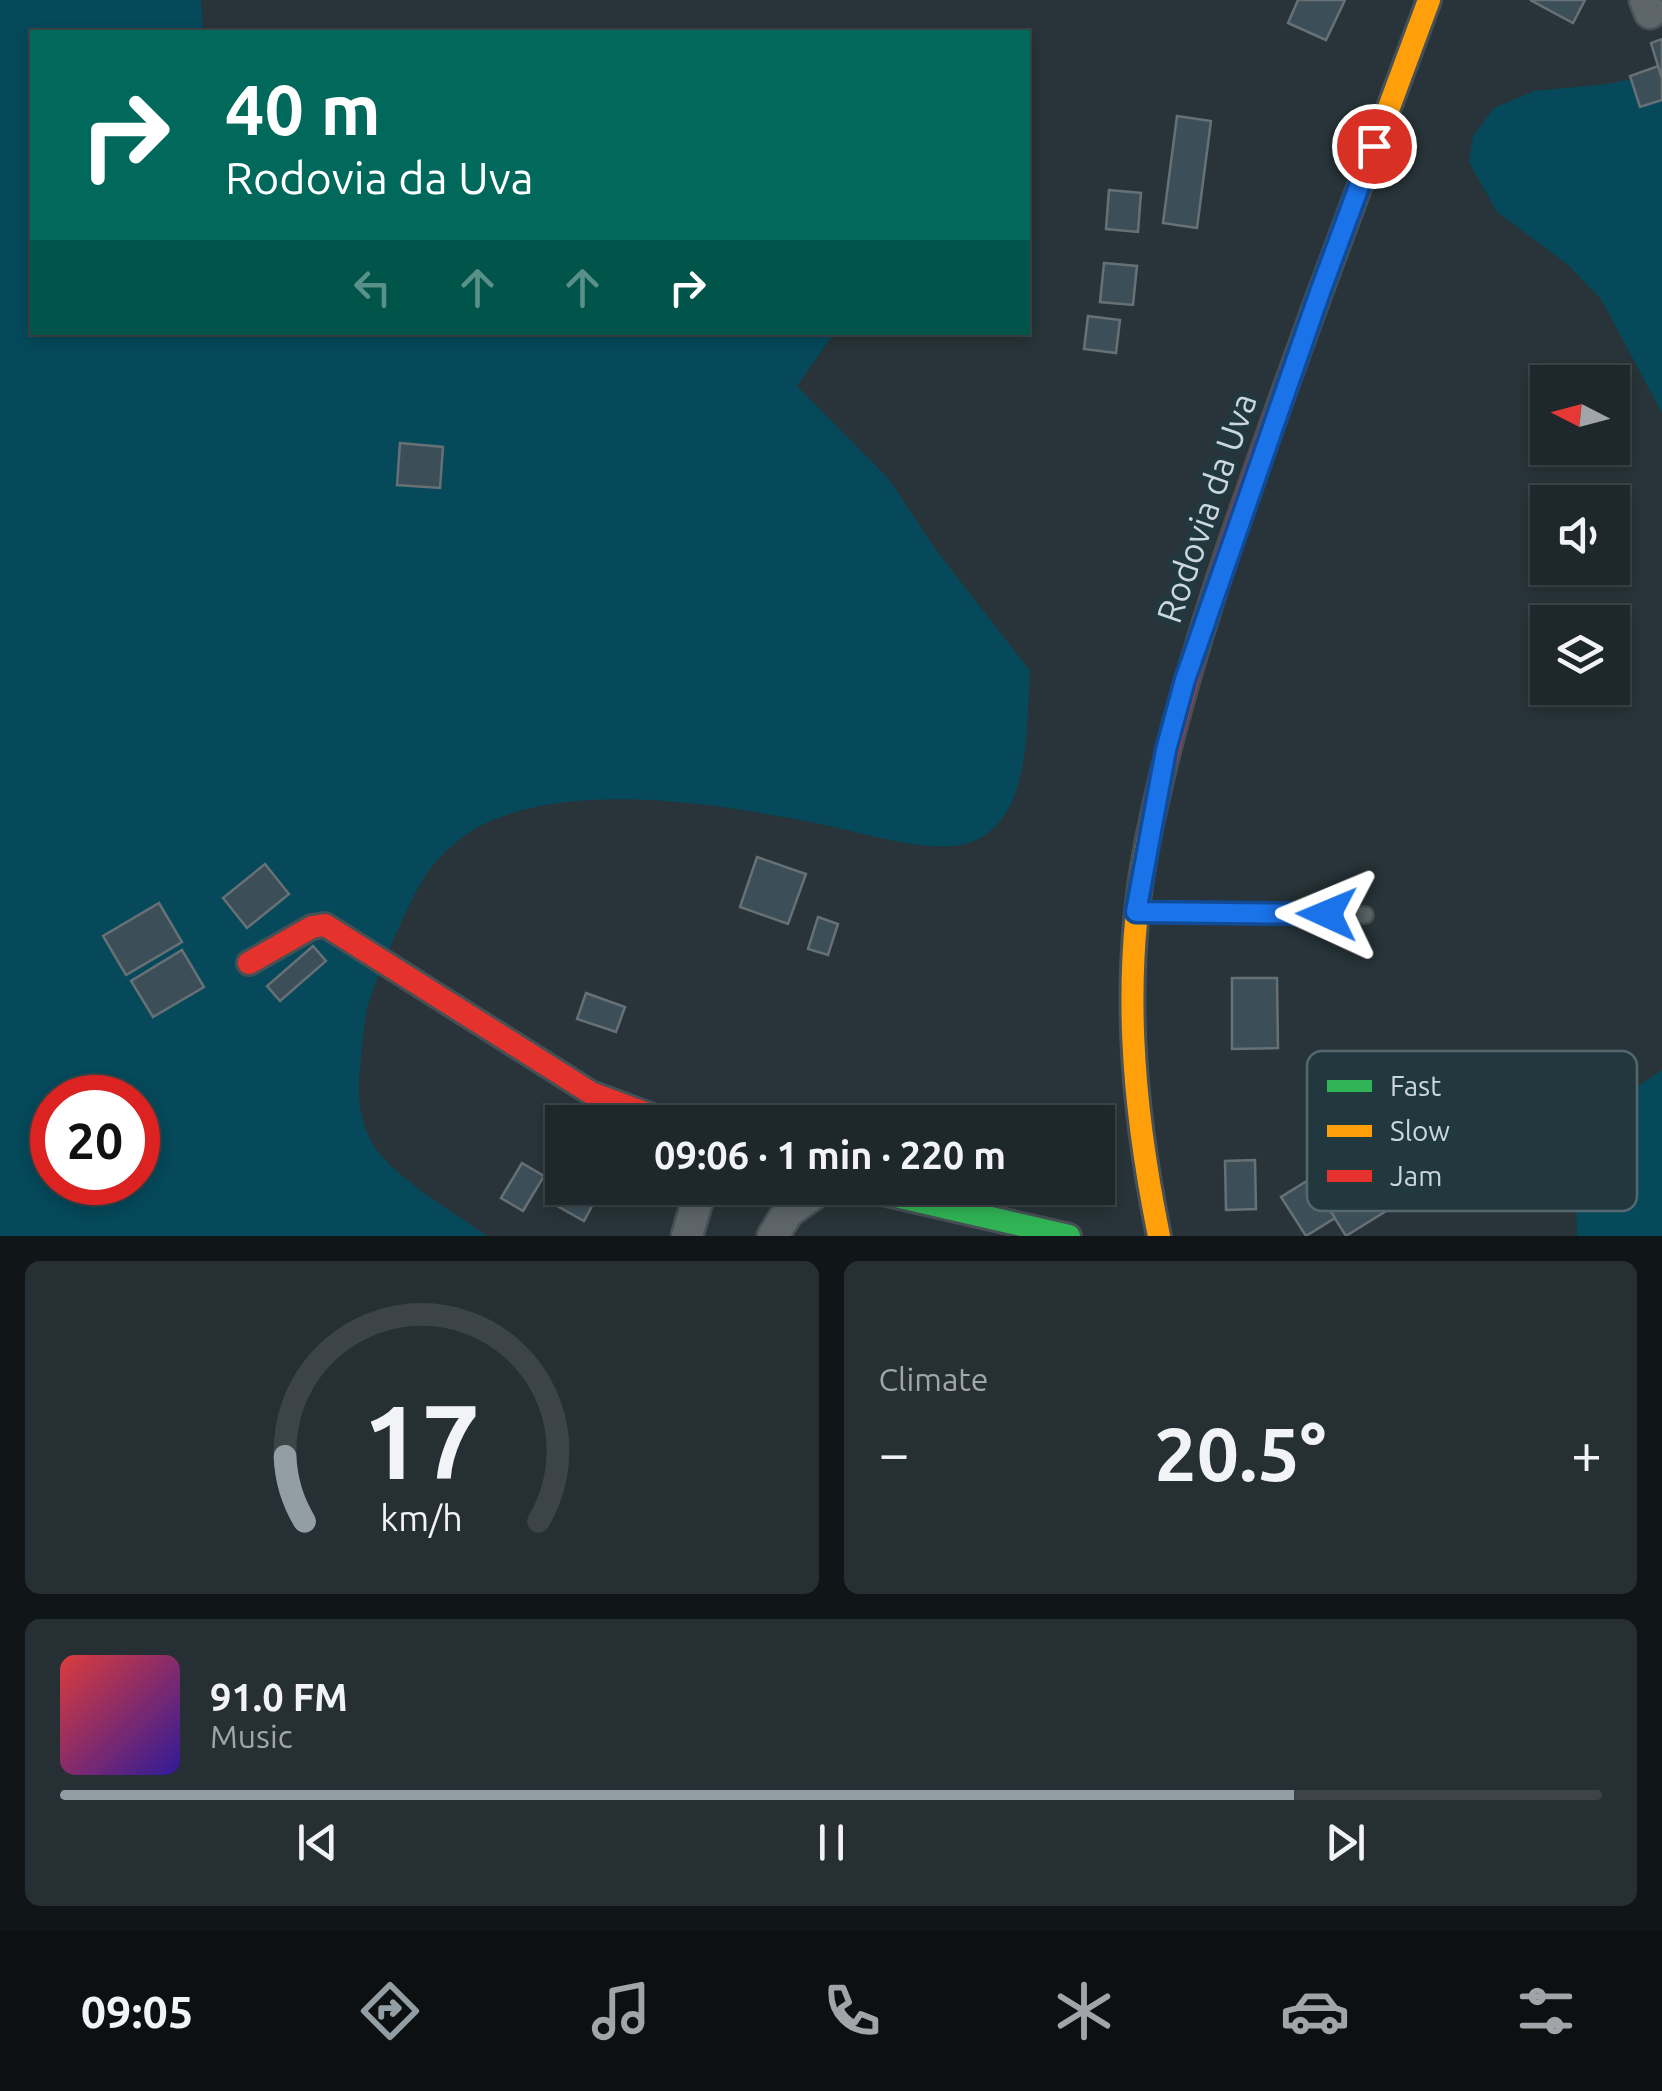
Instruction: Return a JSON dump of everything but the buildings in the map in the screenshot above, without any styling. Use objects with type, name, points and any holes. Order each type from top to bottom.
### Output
[{"type":"street","name":"Rodovia da Uva","points":[[1159,1236],[1135,1097],[1133,963],[1136,912],[1166,750],[1185,680],[1320,292],[1429,0]]},
{"type":"street","points":[[249,963],[312,927],[325,925],[591,1093],[623,1105]]},
{"type":"street","points":[[686,1236],[695,1205]]},
{"type":"street","points":[[773,1236],[788,1212],[798,1205]]},
{"type":"street","points":[[935,1205],[1069,1236]]},
{"type":"lane","points":[[1136,912],[1366,915]]},
{"type":"shaded area","points":[[0,0],[201,0],[203,30],[30,30],[30,335],[833,335],[797,386],[889,479],[936,550],[1030,671],[1026,742],[1016,790],[993,829],[974,841],[921,845],[743,810],[652,800],[606,800],[520,811],[482,825],[454,844],[423,880],[376,983],[365,1020],[359,1076],[361,1114],[371,1141],[392,1167],[487,1236],[0,1236]]},
{"type":"shaded area","points":[[1662,69],[1662,413],[1601,299],[1567,264],[1497,212],[1469,162],[1473,136],[1494,108],[1534,91],[1607,84],[1652,75]]},
{"type":"shaded area","points":[[1662,1070],[1662,1236],[1577,1236],[1576,1211],[1637,1211],[1637,1087]]},
{"type":"traffic: fast","points":[[935,1205],[1069,1236]]},
{"type":"traffic: slow","points":[[1314,309],[1429,0]]},
{"type":"traffic: slow","points":[[1148,839],[1135,939],[1133,1038],[1142,1137],[1159,1236]]},
{"type":"traffic: jam","points":[[1148,839],[1200,637],[1314,309]]},
{"type":"traffic: jam","points":[[249,963],[312,927],[325,925],[591,1093],[623,1105]]},
{"type":"route","points":[[1327,914],[1136,912],[1166,750],[1185,680],[1374,146]]}]
